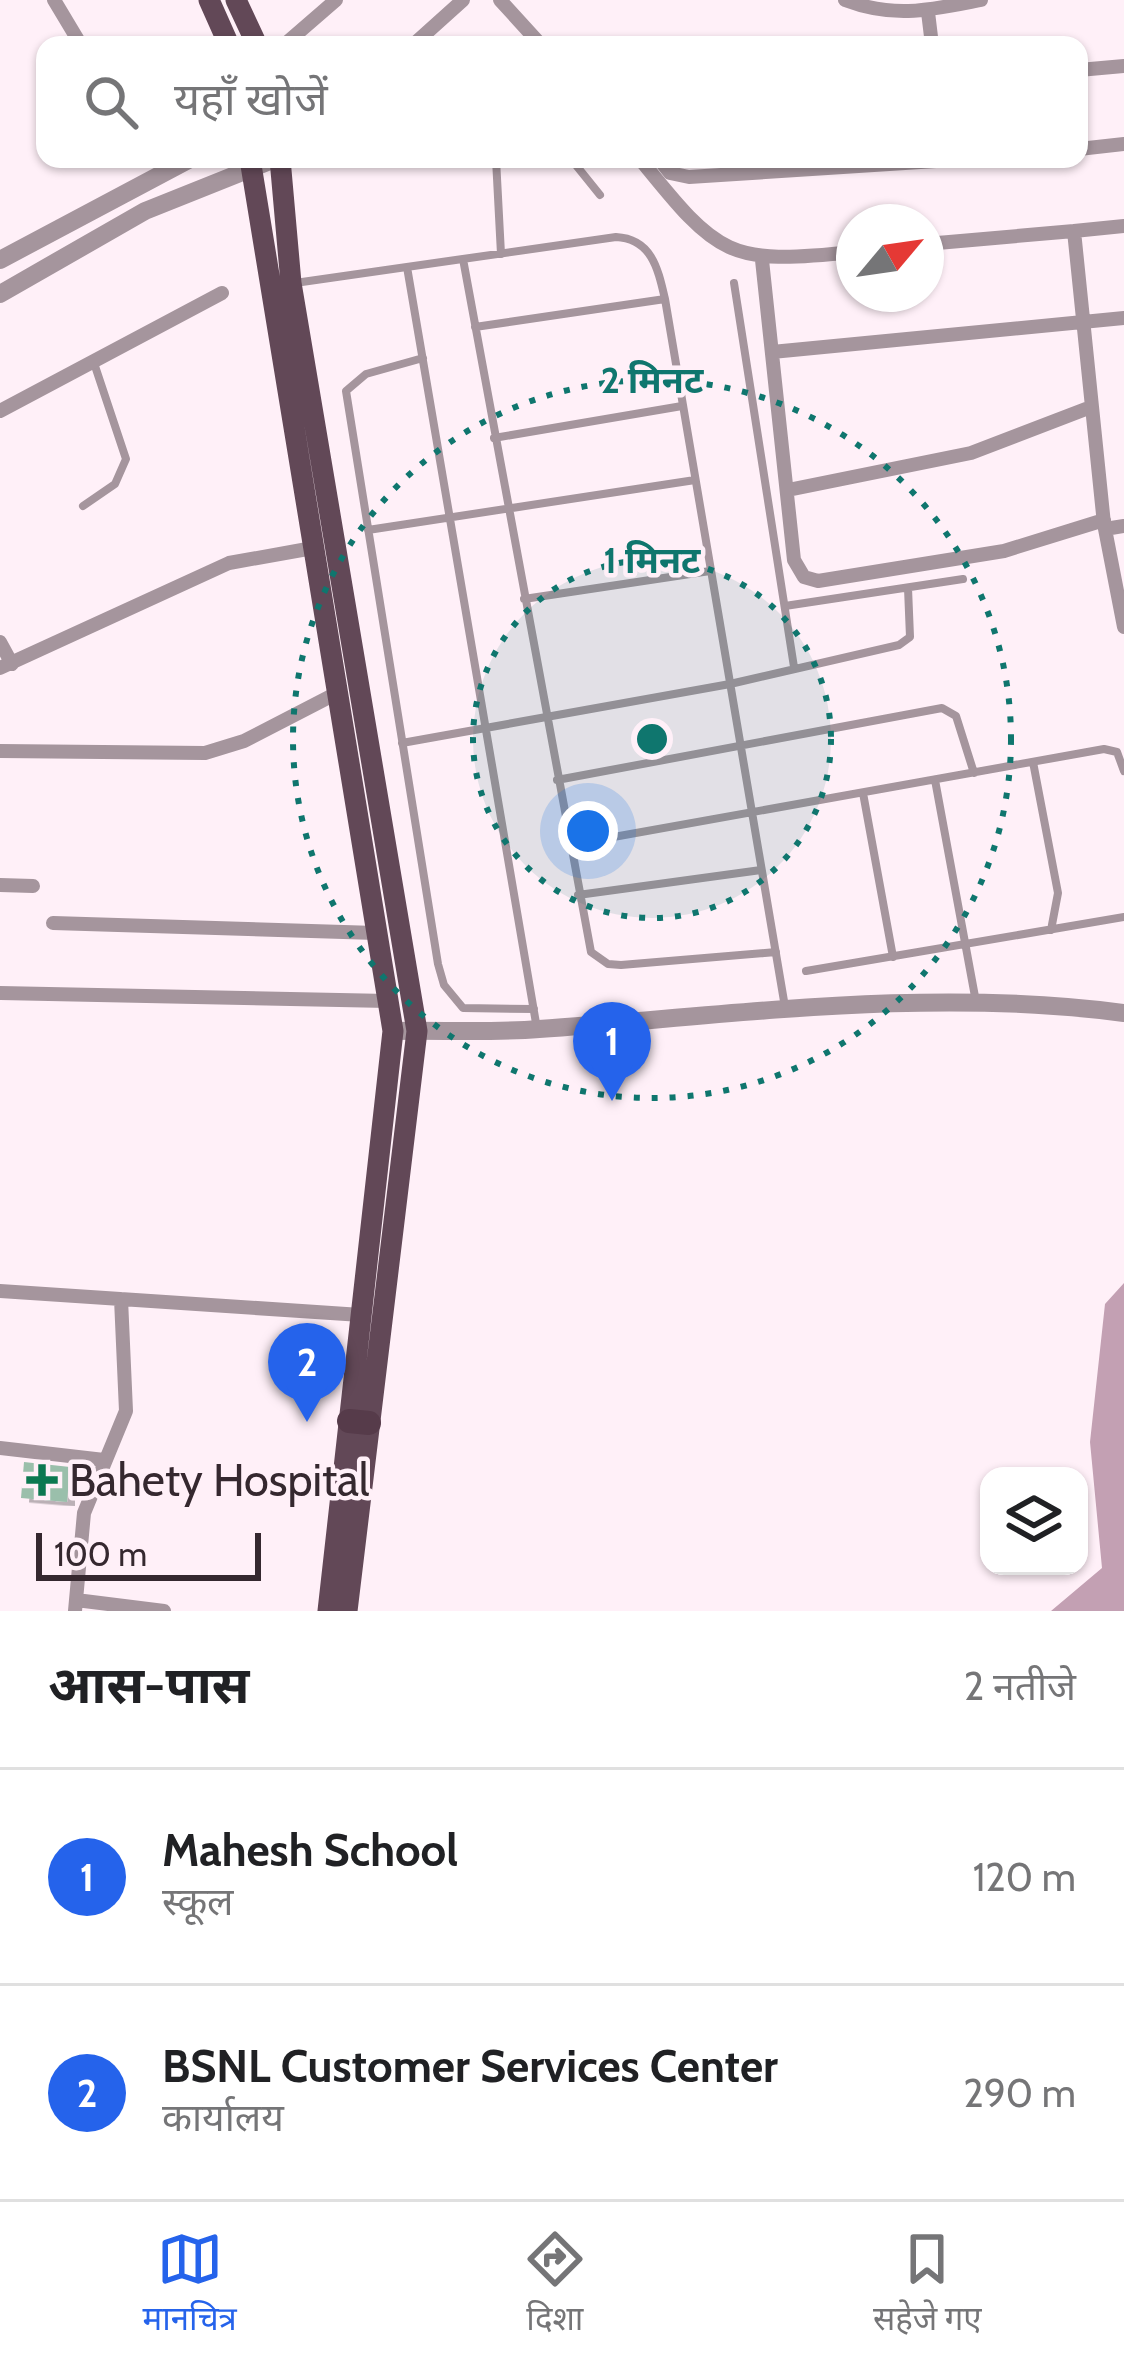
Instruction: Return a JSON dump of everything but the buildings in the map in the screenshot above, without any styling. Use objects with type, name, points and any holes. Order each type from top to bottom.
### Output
[{"type":"main road","points":[[209,0],[225,36]]},
{"type":"main road","points":[[236,0],[252,36]]},
{"type":"main road","points":[[252,168],[280,285],[417,1031],[328,1611]]},
{"type":"main road","points":[[277,168],[280,285],[313,548],[393,1031],[361,1315],[347,1611]]},
{"type":"street","points":[[54,0],[76,36]]},
{"type":"street","points":[[294,36],[336,0]]},
{"type":"street","points":[[423,36],[463,0]]},
{"type":"street","points":[[500,0],[533,36]]},
{"type":"street","points":[[845,0],[928,12],[981,0]]},
{"type":"street","points":[[928,12],[931,36]]},
{"type":"street","points":[[1088,69],[1124,66]]},
{"type":"street","points":[[1088,148],[1124,144]]},
{"type":"street","points":[[0,260],[173,168]]},
{"type":"street","points":[[0,294],[146,211],[242,168]]},
{"type":"street","points":[[648,168],[708,238],[762,260],[836,253]]},
{"type":"street","points":[[666,168],[689,177],[828,168]]},
{"type":"street","points":[[944,242],[1124,226]]},
{"type":"street","points":[[1074,230],[1104,525],[1124,627]]},
{"type":"street","points":[[762,260],[794,560],[804,577],[818,581],[1004,550],[1104,525],[1124,526]]},
{"type":"street","points":[[0,411],[222,293]]},
{"type":"street","points":[[772,352],[1124,318]]},
{"type":"street","points":[[788,490],[971,453],[1091,407]]},
{"type":"street","points":[[0,642],[6,666],[229,563],[313,548]]},
{"type":"street","points":[[0,751],[205,752],[244,742],[337,693]]},
{"type":"street","points":[[0,885],[33,886]]},
{"type":"street","points":[[52,923],[376,933]]},
{"type":"street","points":[[0,992],[388,1001]]},
{"type":"street","points":[[393,1031],[537,1029],[785,1008],[976,1002],[1034,1001],[1124,1013]]},
{"type":"street","points":[[0,1292],[361,1315]]},
{"type":"street","points":[[121,1299],[127,1411],[82,1526],[75,1605],[164,1611]]},
{"type":"street","points":[[0,1448],[104,1460]]},
{"type":"lane","points":[[496,168],[501,254]]},
{"type":"lane","points":[[578,168],[600,195]]},
{"type":"lane","points":[[280,285],[632,238],[651,255],[664,299],[785,1008]]},
{"type":"lane","points":[[463,260],[591,952],[608,964],[776,952]]},
{"type":"lane","points":[[407,267],[537,1029]]},
{"type":"lane","points":[[734,283],[794,667]]},
{"type":"lane","points":[[475,327],[664,299]]},
{"type":"lane","points":[[423,358],[366,374],[346,392],[402,742],[444,985],[463,1008],[533,1009]]},
{"type":"lane","points":[[83,506],[115,484],[125,468],[124,449],[94,363]]},
{"type":"lane","points":[[494,438],[682,406]]},
{"type":"lane","points":[[368,530],[695,480]]},
{"type":"lane","points":[[524,599],[710,571]]},
{"type":"lane","points":[[785,606],[964,579]]},
{"type":"lane","points":[[402,742],[545,713],[730,684],[908,640],[908,588]]},
{"type":"lane","points":[[557,780],[942,708],[956,716],[974,773]]},
{"type":"lane","points":[[569,845],[1112,749],[1124,771]]},
{"type":"lane","points":[[1033,762],[1058,893],[1051,930]]},
{"type":"lane","points":[[935,780],[976,1002]]},
{"type":"lane","points":[[863,793],[893,956]]},
{"type":"lane","points":[[578,895],[762,870]]},
{"type":"lane","points":[[806,971],[1124,917]]},
{"type":"shaded area","points":[[1124,1283],[1124,1611],[1051,1611],[1102,1568],[1090,1442],[1105,1304]]},
{"type":"place","name":"Mahesh School","points":[[612,1101]]},
{"type":"place","name":"BSNL Customer Services Center","points":[[307,1422]]},
{"type":"place","name":"Bahety Hospital","points":[[42,1480]]}]
